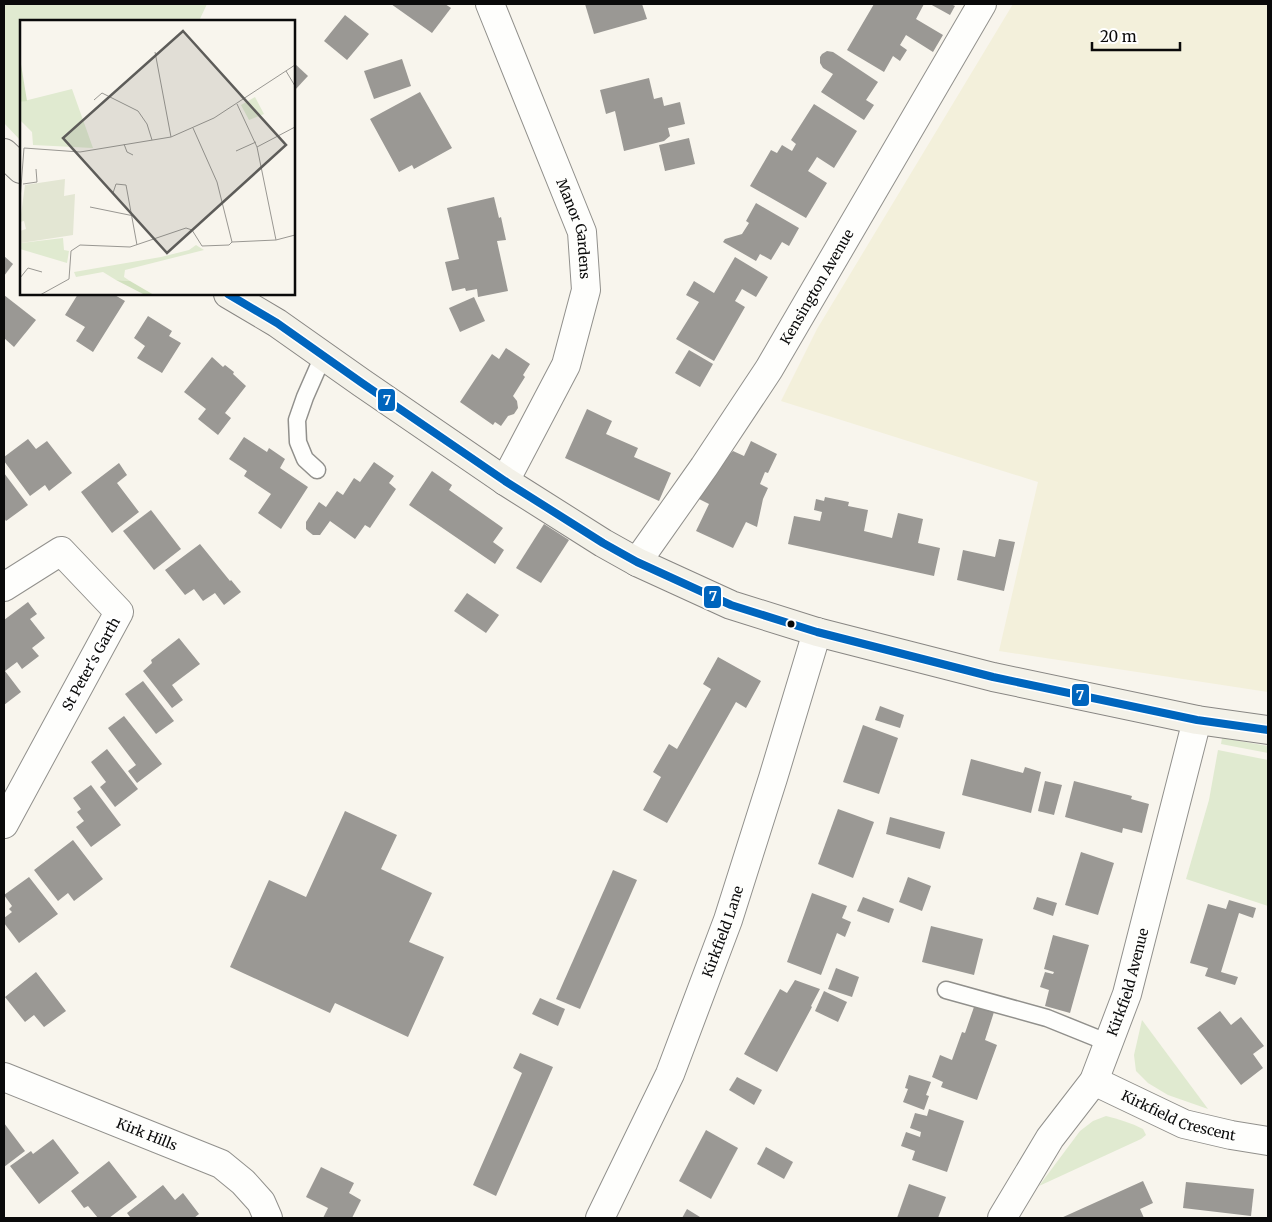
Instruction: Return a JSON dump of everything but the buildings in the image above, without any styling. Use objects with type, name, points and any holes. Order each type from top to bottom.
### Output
[{"type":"street","name":"Manor Gardens","points":[[490,4],[582,232],[586,290],[566,365],[506,481]]},
{"type":"street","name":"Kensington Avenue","points":[[638,562],[769,369],[982,4]]},
{"type":"street","points":[[4,153],[20,168]]},
{"type":"street","points":[[230,295],[277,323],[322,356],[506,481],[602,543],[638,562],[731,605],[816,632],[993,677],[1197,720],[1268,730]]},
{"type":"street","name":"St Peter's Garth","points":[[4,587],[61,551],[119,612],[4,824]]},
{"type":"street","name":"Kirkfield Lane","points":[[600,1218],[670,1074],[728,920],[773,778],[816,632]]},
{"type":"street","name":"Kirkfield Avenue","points":[[1002,1218],[1050,1138],[1094,1082],[1127,994],[1197,720]]},
{"type":"street","name":"Kirk Hills","points":[[4,1077],[221,1164],[243,1182],[255,1195],[261,1202],[268,1218]]},
{"type":"street","name":"Kirkfield Crescent","points":[[1094,1082],[1184,1124],[1268,1141]]},
{"type":"lane","points":[[318,470],[305,459],[298,442],[297,420],[322,356]]},
{"type":"lane","points":[[946,990],[1047,1018],[1109,1043]]},
{"type":"shaded area","points":[[1013,4],[1268,4],[1268,692],[999,651],[1038,482],[781,401],[817,329]]},
{"type":"green space","points":[[4,4],[207,4],[199,20],[20,20],[20,140],[4,123]]},
{"type":"green space","points":[[1222,738],[1268,746],[1268,753],[1221,744]]},
{"type":"green space","points":[[1218,750],[1268,760],[1268,906],[1186,879],[1209,800]]},
{"type":"green space","points":[[1142,1020],[1208,1109],[1168,1095],[1148,1083],[1136,1071],[1134,1055]]},
{"type":"green space","points":[[1106,1116],[1125,1121],[1143,1129],[1146,1135],[1039,1186],[1080,1131],[1093,1121]]},
{"type":"transit line","name":"7","points":[[230,295],[277,323],[505,481],[603,543],[637,562],[731,605],[817,632],[993,677],[1197,720],[1268,730]]}]
